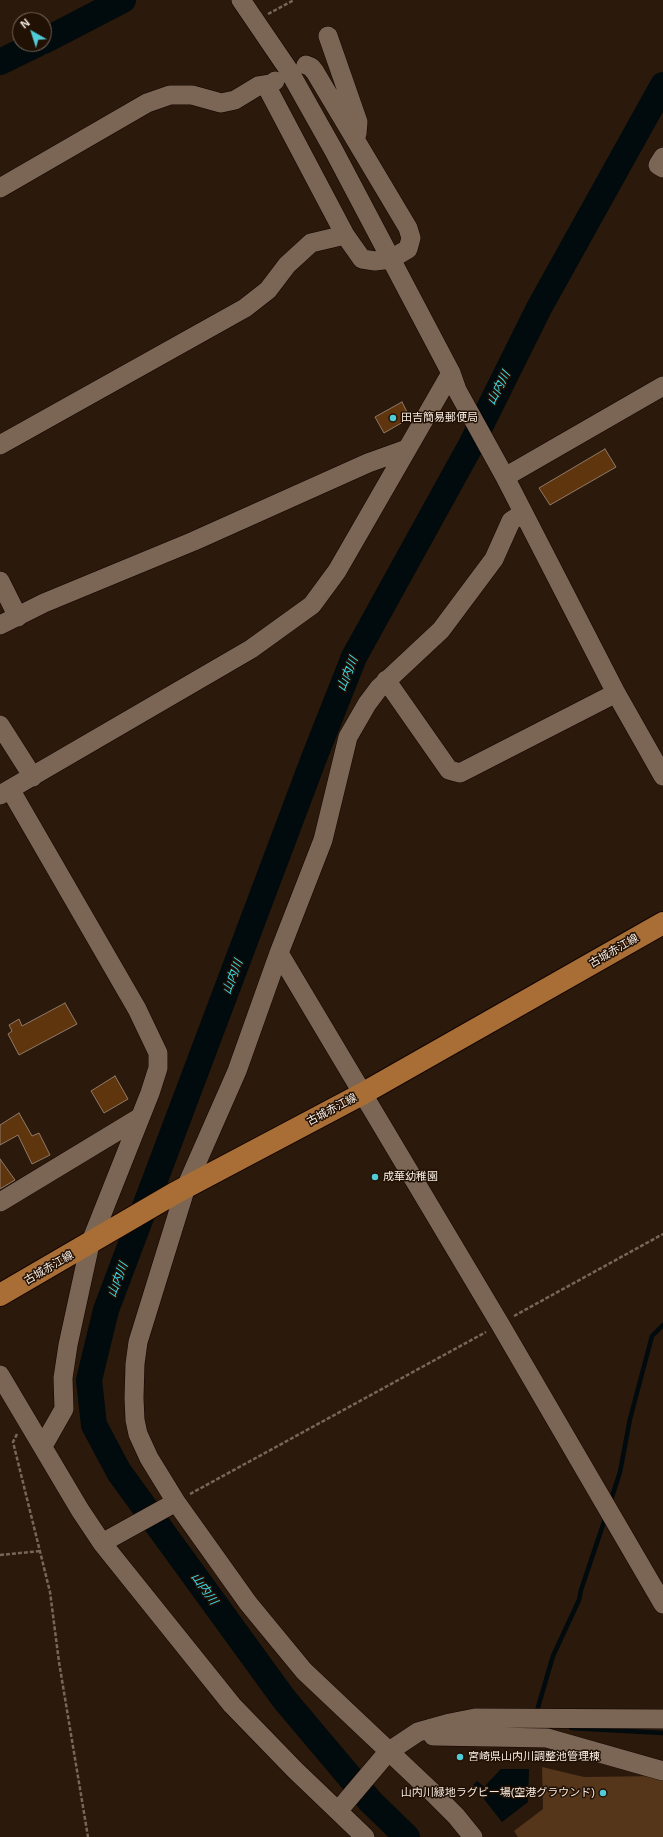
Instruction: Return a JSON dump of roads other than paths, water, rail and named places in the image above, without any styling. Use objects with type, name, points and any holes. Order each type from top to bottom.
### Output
[{"type":"main road","name":"古城赤江線","points":[[0,1295],[96,1241],[180,1190],[362,1094],[663,923]]},
{"type":"street","points":[[248,10],[288,69],[323,130],[505,477],[616,693],[663,776]]},
{"type":"street","points":[[328,36],[358,122],[356,139]]},
{"type":"street","points":[[0,188],[147,103],[170,96],[192,95],[221,103],[235,100],[258,86],[273,83],[269,91],[345,235],[362,259],[375,261],[390,259],[408,249],[410,238],[408,228],[315,72],[311,67],[306,65]]},
{"type":"street","points":[[663,157],[658,165],[663,168]]},
{"type":"street","points":[[0,445],[245,308],[268,290],[287,266],[312,244],[345,235]]},
{"type":"street","points":[[43,1446],[64,1409],[63,1378],[68,1345],[96,1241],[158,1068],[158,1053],[137,1009],[5,792],[251,649],[312,605],[337,571],[406,449],[454,381]]},
{"type":"street","points":[[505,477],[663,386]]},
{"type":"street","points":[[0,625],[44,603],[194,541],[368,463],[406,449]]},
{"type":"street","points":[[473,1837],[456,1816],[385,1755],[304,1671],[248,1603],[176,1502],[149,1458],[138,1434],[135,1420],[135,1364],[138,1342],[180,1190],[237,1071],[279,953],[323,840],[348,736],[367,704],[386,680],[441,630],[494,559],[511,521],[523,513]]},
{"type":"street","points":[[0,581],[18,617]]},
{"type":"street","points":[[386,680],[449,770],[460,773],[616,693]]},
{"type":"street","points":[[0,725],[33,777]]},
{"type":"street","points":[[279,953],[500,1324],[663,1604]]},
{"type":"street","points":[[0,1202],[139,1118]]},
{"type":"street","points":[[0,1375],[27,1418],[80,1510],[102,1543],[232,1705],[295,1770],[342,1805],[366,1837]]},
{"type":"street","points":[[102,1543],[176,1502]]},
{"type":"street","points":[[342,1805],[385,1755],[418,1732],[431,1728],[475,1718],[663,1719]]},
{"type":"street","points":[[431,1728],[433,1736],[547,1738],[663,1771]]},
{"type":"waterway","points":[[52,37],[123,0]]},
{"type":"waterway","points":[[0,62],[21,52]]},
{"type":"waterway","name":"山内川","points":[[407,1837],[370,1801],[284,1699],[119,1472],[94,1425],[89,1380],[106,1310],[314,758],[354,657],[471,445],[539,308],[663,85]]},
{"type":"waterway","points":[[610,1503],[620,1472],[630,1419],[652,1336],[663,1325]]},
{"type":"waterway","points":[[536,1714],[553,1656],[579,1600],[606,1516]]},
{"type":"waterway","points":[[571,1728],[663,1733]]},
{"type":"place","name":"田吉簡易郵便局","points":[[393,418]]},
{"type":"place","name":"成華幼稚園","points":[[375,1177]]},
{"type":"place","name":"宮崎県山内川調整池管理棟","points":[[460,1757]]},
{"type":"place","name":"山内川緑地ラグビー場(空港グラウンド)","points":[[603,1793]]}]
